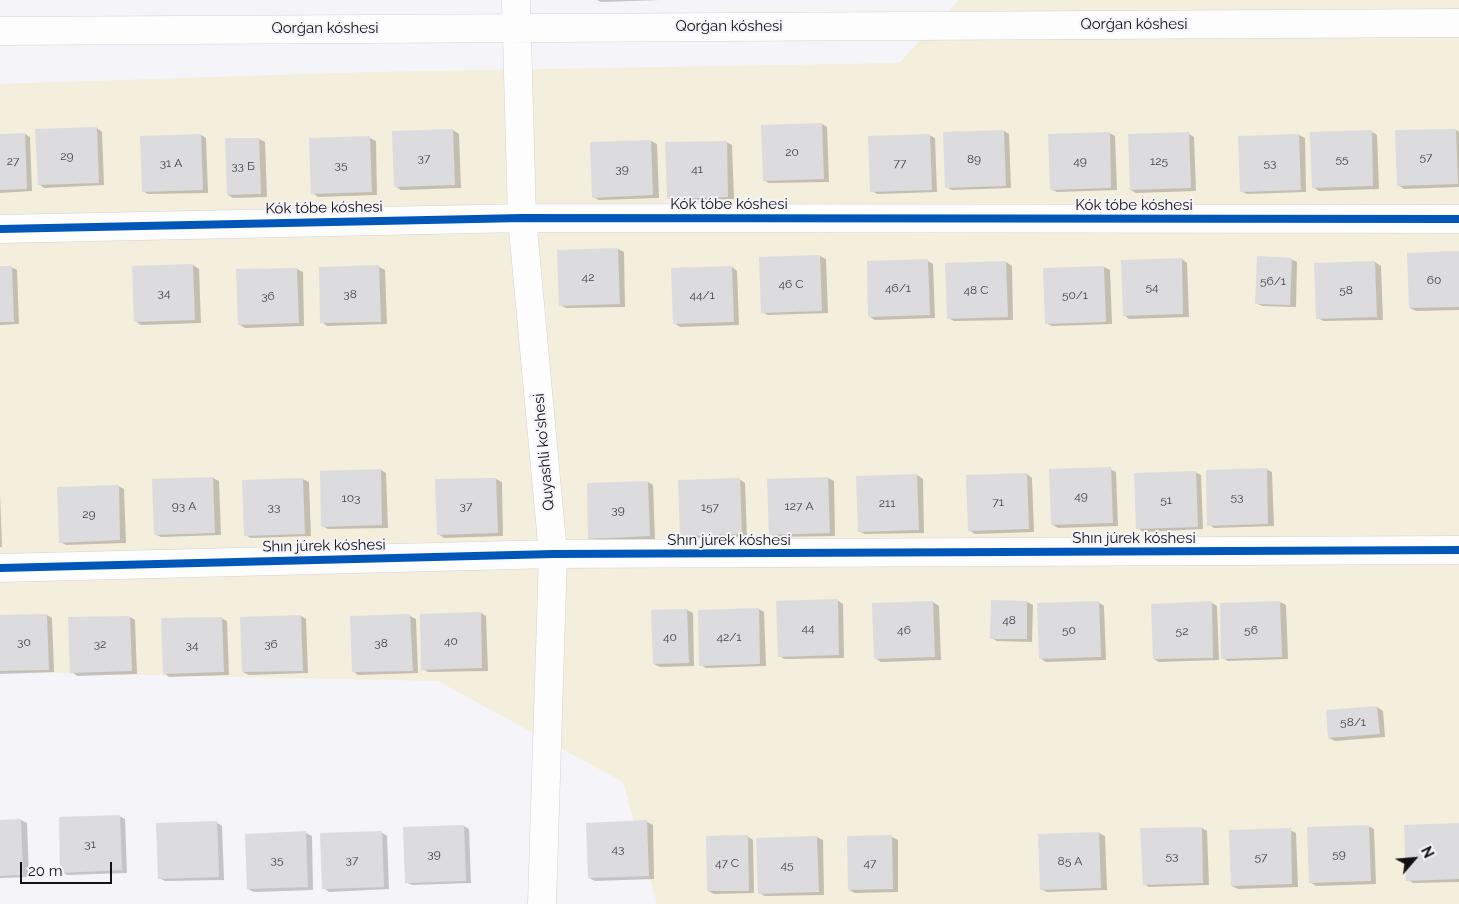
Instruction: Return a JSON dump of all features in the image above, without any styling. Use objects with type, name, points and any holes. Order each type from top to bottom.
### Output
[{"type":"street","name":"Quyashli ko'shesi","points":[[516,0],[522,218],[553,554],[542,904]]},
{"type":"street","name":"Qorǵan kóshesi","points":[[0,31],[1459,23]]},
{"type":"street","name":"Kók tóbe kóshesi","points":[[0,229],[522,218],[1459,218]]},
{"type":"street","name":"Shın júrek kóshesi","points":[[0,568],[553,554],[1459,550]]},
{"type":"sand","points":[[959,0],[1459,0],[1459,904],[657,904],[623,782],[438,681],[0,672],[0,84],[369,72],[899,63]]},
{"type":"building","points":[[822,123],[824,179],[763,181],[761,125]]},
{"type":"building","points":[[97,127],[99,183],[38,185],[35,129]]},
{"type":"building","points":[[453,129],[455,185],[394,187],[392,131]]},
{"type":"building","points":[[1456,129],[1458,184],[1397,186],[1395,130]]},
{"type":"building","points":[[1004,130],[1006,186],[945,188],[943,132]]},
{"type":"building","points":[[1372,130],[1373,186],[1312,188],[1310,132]]},
{"type":"building","points":[[1110,132],[1111,188],[1050,190],[1048,134]]},
{"type":"building","points":[[1189,132],[1191,188],[1130,190],[1128,134]]},
{"type":"building","points":[[25,133],[27,189],[0,190],[0,134]]},
{"type":"building","points":[[201,134],[203,190],[142,192],[140,136]]},
{"type":"building","points":[[930,134],[932,190],[870,192],[868,136]]},
{"type":"building","points":[[1299,134],[1301,190],[1240,192],[1238,136]]},
{"type":"building","points":[[370,136],[372,192],[311,194],[309,138]]},
{"type":"building","points":[[225,138],[259,138],[261,194],[227,195]]},
{"type":"building","points":[[651,140],[653,195],[592,198],[590,142]]},
{"type":"building","points":[[727,141],[728,197],[667,199],[665,142]]},
{"type":"building","points":[[618,248],[620,304],[559,306],[557,250]]},
{"type":"building","points":[[1459,251],[1459,307],[1409,308],[1407,253]]},
{"type":"building","points":[[820,255],[822,311],[761,313],[759,257]]},
{"type":"building","points":[[1257,256],[1292,258],[1290,305],[1255,304]]},
{"type":"building","points":[[1182,258],[1183,314],[1123,316],[1121,260]]},
{"type":"building","points":[[928,259],[930,315],[868,317],[867,261]]},
{"type":"building","points":[[1006,261],[1008,317],[947,319],[945,263]]},
{"type":"building","points":[[1375,261],[1377,317],[1316,319],[1314,263]]},
{"type":"building","points":[[193,264],[195,320],[134,322],[132,266]]},
{"type":"building","points":[[379,265],[381,322],[320,323],[319,267]]},
{"type":"building","points":[[0,266],[12,266],[14,322],[0,322]]},
{"type":"building","points":[[732,266],[734,322],[673,324],[671,268]]},
{"type":"building","points":[[1104,266],[1106,322],[1045,324],[1043,268]]},
{"type":"building","points":[[297,268],[299,323],[238,325],[236,269]]},
{"type":"building","points":[[1111,467],[1113,523],[1051,525],[1049,469]]},
{"type":"building","points":[[1267,468],[1268,524],[1207,526],[1206,470]]},
{"type":"building","points":[[381,469],[382,525],[321,527],[320,471]]},
{"type":"building","points":[[1196,471],[1198,527],[1136,529],[1134,473]]},
{"type":"building","points":[[1027,473],[1029,529],[968,531],[966,475]]},
{"type":"building","points":[[917,474],[919,530],[858,532],[856,476]]},
{"type":"building","points":[[213,477],[215,533],[154,535],[152,479]]},
{"type":"building","points":[[828,477],[830,533],[769,535],[767,479]]},
{"type":"building","points":[[303,478],[305,534],[244,536],[242,480]]},
{"type":"building","points":[[496,478],[498,533],[437,535],[435,479]]},
{"type":"building","points":[[740,478],[742,534],[680,536],[678,480]]},
{"type":"building","points":[[648,481],[650,536],[588,539],[587,483]]},
{"type":"building","points":[[119,485],[120,540],[59,543],[57,487]]},
{"type":"building","points":[[838,599],[839,655],[778,657],[776,601]]},
{"type":"building","points":[[991,600],[1027,601],[1027,639],[990,639]]},
{"type":"building","points":[[933,601],[935,657],[874,659],[872,603]]},
{"type":"building","points":[[1099,601],[1101,657],[1039,659],[1037,603]]},
{"type":"building","points":[[1212,601],[1213,658],[1153,659],[1151,604]]},
{"type":"building","points":[[1280,601],[1282,657],[1221,659],[1220,603]]},
{"type":"building","points":[[759,608],[760,664],[699,666],[698,610]]},
{"type":"building","points":[[687,609],[689,663],[653,664],[651,610]]},
{"type":"building","points":[[481,612],[482,668],[421,670],[420,614]]},
{"type":"building","points":[[47,614],[49,670],[0,671],[0,615]]},
{"type":"building","points":[[410,614],[413,671],[352,672],[350,616]]},
{"type":"building","points":[[301,615],[303,671],[242,672],[240,617]]},
{"type":"building","points":[[130,616],[132,671],[70,673],[68,617]]},
{"type":"building","points":[[222,617],[224,672],[163,674],[161,618]]},
{"type":"building","points":[[1377,706],[1380,734],[1328,738],[1326,710]]},
{"type":"building","points":[[120,815],[122,870],[60,873],[59,817]]},
{"type":"building","points":[[21,819],[23,875],[0,876],[0,820]]},
{"type":"building","points":[[647,820],[649,876],[588,878],[586,823]]},
{"type":"building","points":[[217,821],[219,877],[158,879],[156,823]]},
{"type":"building","points":[[1459,823],[1459,879],[1406,881],[1404,825]]},
{"type":"building","points":[[464,825],[466,881],[405,883],[403,827]]},
{"type":"building","points":[[1369,825],[1371,881],[1309,883],[1307,827]]},
{"type":"building","points":[[1202,827],[1203,883],[1143,885],[1140,828]]},
{"type":"building","points":[[1291,828],[1292,884],[1231,886],[1229,830]]},
{"type":"building","points":[[306,831],[308,887],[247,889],[245,834]]},
{"type":"building","points":[[382,831],[384,887],[322,889],[320,833]]},
{"type":"building","points":[[1099,832],[1101,888],[1040,890],[1038,834]]},
{"type":"building","points":[[748,835],[749,891],[707,891],[706,836]]},
{"type":"building","points":[[892,835],[893,889],[848,890],[847,836]]},
{"type":"building","points":[[817,836],[819,892],[758,894],[756,838]]},
{"type":"cycle path","points":[[0,229],[522,218],[1459,219]]},
{"type":"cycle path","points":[[0,568],[553,554],[1459,550]]}]
